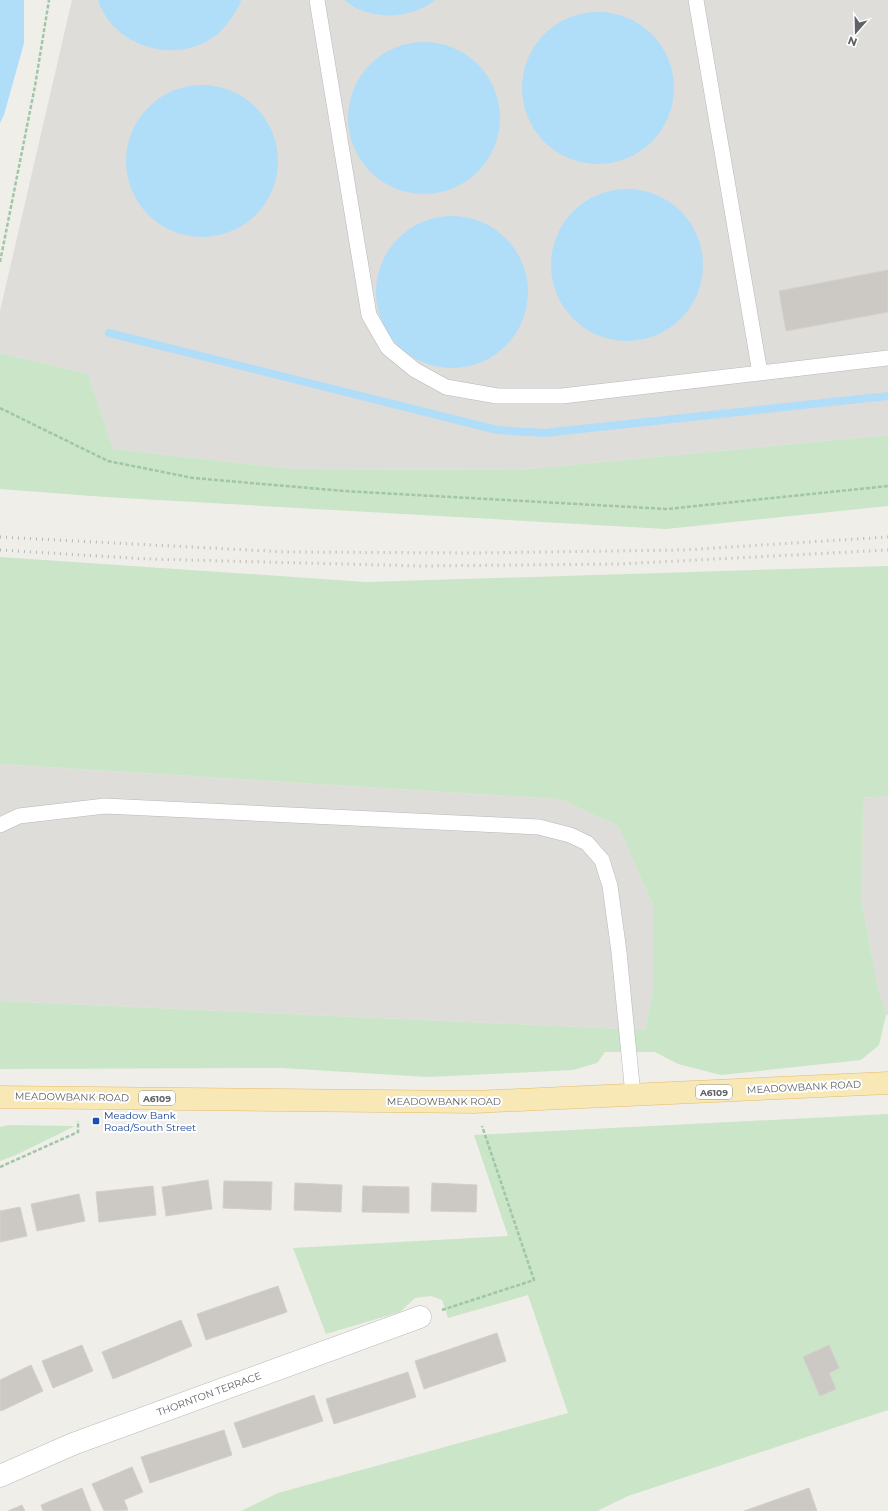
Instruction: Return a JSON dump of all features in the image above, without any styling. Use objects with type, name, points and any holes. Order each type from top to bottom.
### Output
[{"type":"main road","name":"MEADOWBANK ROAD","points":[[0,1097],[474,1102],[888,1083]]},
{"type":"street","name":"THORNTON TERRACE","points":[[0,1476],[73,1444],[420,1317]]},
{"type":"lane","points":[[317,0],[369,315],[388,348],[415,370],[446,387],[497,396],[562,396],[888,358]]},
{"type":"lane","points":[[700,1],[760,373]]},
{"type":"lane","points":[[0,825],[19,816],[105,806],[539,827],[570,835],[587,843],[602,860],[610,886],[619,952],[633,1095]]},
{"type":"path","points":[[0,262],[35,86],[49,0]]},
{"type":"path","points":[[0,408],[108,461],[193,478],[344,491],[667,509],[888,486]]},
{"type":"path","points":[[0,1167],[78,1132],[79,1097]]},
{"type":"path","points":[[420,1317],[534,1280],[474,1102]]},
{"type":"shaded area","points":[[72,0],[888,0],[888,435],[518,470],[293,469],[113,449],[88,374],[0,353],[0,311]]},
{"type":"shaded area","points":[[0,764],[560,799],[618,826],[653,905],[653,990],[645,1030],[0,1001]]},
{"type":"shaded area","points":[[888,796],[888,1015],[886,1015],[878,988],[862,903],[863,798]]},
{"type":"green space","points":[[0,353],[88,374],[113,449],[293,469],[518,470],[888,435],[888,506],[666,529],[105,497],[0,489]]},
{"type":"green space","points":[[0,557],[366,582],[888,566],[888,796],[863,798],[862,903],[878,988],[886,1015],[879,1045],[861,1060],[721,1075],[678,1064],[655,1052],[605,1052],[597,1063],[573,1070],[428,1077],[282,1068],[0,1069],[0,1001],[645,1030],[653,990],[653,905],[618,826],[560,799],[0,764]]},
{"type":"green space","points":[[888,1114],[888,1410],[628,1496],[597,1511],[241,1511],[278,1493],[568,1413],[528,1295],[448,1318],[442,1300],[431,1296],[415,1298],[400,1312],[326,1334],[293,1248],[508,1236],[474,1135]]},
{"type":"green space","points":[[9,1125],[75,1126],[16,1155],[0,1161],[0,1127]]},
{"type":"water","points":[[0,0],[24,0],[24,43],[4,115],[0,123]]},
{"type":"water","points":[[98,0],[241,0],[240,4],[223,29],[214,37],[193,47],[177,50],[144,46],[129,38],[116,28],[105,15]]},
{"type":"water","points":[[344,0],[435,0],[427,6],[408,13],[398,15],[377,15],[356,8]]},
{"type":"water","points":[[591,12],[605,12],[620,15],[634,21],[652,34],[665,52],[671,66],[674,88],[671,110],[665,124],[652,142],[634,155],[620,161],[605,164],[591,164],[576,161],[562,155],[550,147],[539,136],[531,124],[525,110],[522,95],[522,81],[525,66],[531,52],[539,40],[550,29],[562,21],[576,15]]},
{"type":"water","points":[[417,42],[431,42],[446,45],[460,51],[478,64],[491,82],[497,96],[500,118],[497,140],[491,154],[478,172],[460,185],[446,191],[431,194],[417,194],[402,191],[388,185],[376,177],[365,166],[357,154],[351,140],[348,125],[348,111],[351,96],[357,82],[365,70],[376,59],[388,51],[402,45]]},
{"type":"water","points":[[195,85],[209,85],[224,88],[238,94],[256,107],[269,125],[275,139],[278,161],[275,183],[269,197],[256,215],[238,228],[224,234],[209,237],[195,237],[180,234],[166,228],[154,220],[143,209],[135,197],[129,183],[126,168],[126,154],[129,139],[135,125],[143,113],[154,102],[166,94],[180,88]]},
{"type":"water","points":[[620,189],[634,189],[649,192],[663,198],[681,211],[694,229],[700,243],[703,265],[700,287],[694,301],[681,319],[663,332],[649,338],[634,341],[620,341],[605,338],[591,332],[579,324],[568,313],[560,301],[554,287],[551,272],[551,258],[554,243],[560,229],[568,217],[579,206],[591,198],[605,192]]},
{"type":"water","points":[[445,216],[459,216],[474,219],[488,225],[506,238],[519,256],[525,270],[528,292],[525,314],[519,328],[506,346],[488,359],[474,365],[459,368],[445,368],[430,365],[416,359],[404,351],[393,340],[385,328],[379,314],[376,299],[376,285],[379,270],[385,256],[393,244],[404,233],[416,225],[430,219]]},
{"type":"building","points":[[888,270],[888,312],[786,331],[779,291]]},
{"type":"building","points":[[208,1180],[212,1209],[166,1216],[162,1187]]},
{"type":"building","points":[[224,1181],[272,1182],[271,1210],[223,1208]]},
{"type":"building","points":[[295,1183],[342,1185],[341,1212],[294,1210]]},
{"type":"building","points":[[432,1183],[477,1185],[476,1212],[431,1211]]},
{"type":"building","points":[[153,1186],[156,1215],[99,1222],[96,1192]]},
{"type":"building","points":[[363,1186],[409,1187],[409,1213],[362,1212]]},
{"type":"building","points":[[79,1194],[85,1221],[37,1231],[31,1204]]},
{"type":"building","points":[[20,1207],[27,1236],[0,1242],[0,1211]]},
{"type":"building","points":[[278,1286],[287,1312],[206,1340],[197,1314]]},
{"type":"building","points":[[181,1320],[192,1346],[113,1379],[102,1352]]},
{"type":"building","points":[[497,1333],[506,1361],[424,1389],[415,1361]]},
{"type":"building","points":[[82,1345],[93,1371],[53,1388],[42,1361]]},
{"type":"building","points":[[829,1345],[839,1368],[829,1373],[836,1389],[820,1396],[803,1357]]},
{"type":"building","points":[[31,1365],[43,1391],[1,1411],[0,1380]]},
{"type":"building","points":[[408,1372],[416,1397],[334,1424],[326,1399]]},
{"type":"building","points":[[314,1395],[323,1421],[243,1448],[234,1423]]},
{"type":"building","points":[[224,1430],[232,1455],[150,1483],[141,1457]]},
{"type":"building","points":[[132,1467],[143,1492],[124,1500],[128,1510],[104,1511],[92,1484]]},
{"type":"building","points":[[82,1488],[91,1511],[43,1511],[41,1505]]},
{"type":"building","points":[[809,1488],[817,1511],[744,1511]]},
{"type":"building","points":[[22,1505],[25,1511],[8,1511]]},
{"type":"waterway","points":[[109,333],[497,430],[544,433],[888,396]]},
{"type":"railway","points":[[0,537],[287,552],[474,553],[683,550],[888,537]]},
{"type":"railway","points":[[0,550],[147,559],[422,566],[620,564],[888,550]]},
{"type":"place","name":"Meadow Bank Road/South Street","points":[[96,1121]]}]
